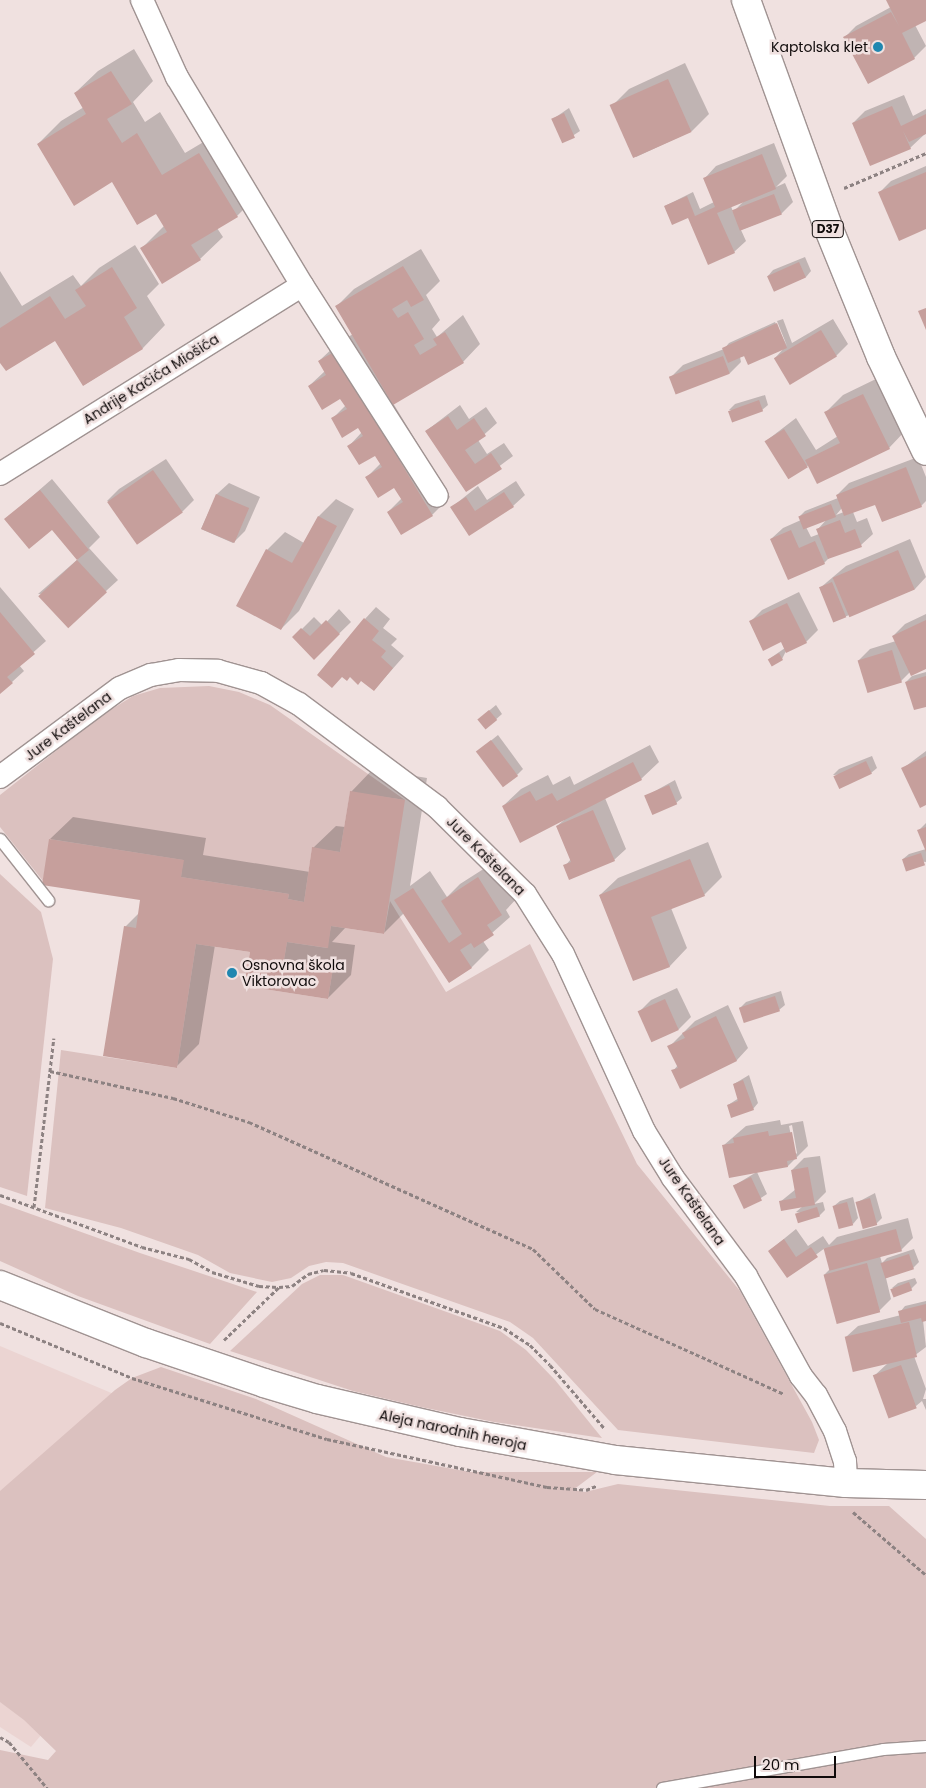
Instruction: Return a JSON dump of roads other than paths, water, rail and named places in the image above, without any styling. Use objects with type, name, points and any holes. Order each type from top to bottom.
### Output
[{"type":"main road","name":"D37","points":[[748,0],[816,198],[881,357],[926,451]]},
{"type":"main road","name":"Aleja narodnih heroja","points":[[0,1285],[78,1318],[202,1362],[317,1399],[532,1447],[847,1496],[926,1485]]},
{"type":"street","points":[[142,0],[177,77],[302,285],[437,496]]},
{"type":"street","name":"Andrije Kačića Miošića","points":[[0,474],[302,285]]},
{"type":"street","name":"Jure Kaštelana","points":[[0,777],[120,688],[151,675],[179,670],[218,671],[261,682],[299,704],[437,807],[525,894],[563,954],[644,1131],[673,1178],[746,1276],[802,1376],[816,1395],[835,1430],[845,1461],[847,1496]]},
{"type":"lane","points":[[0,839],[48,900]]},
{"type":"lane","points":[[662,1788],[883,1749],[926,1746]]},
{"type":"place","name":"Kaptolska klet","points":[[878,47]]},
{"type":"place","name":"Osnovna škola Viktorovac","points":[[232,973]]}]
